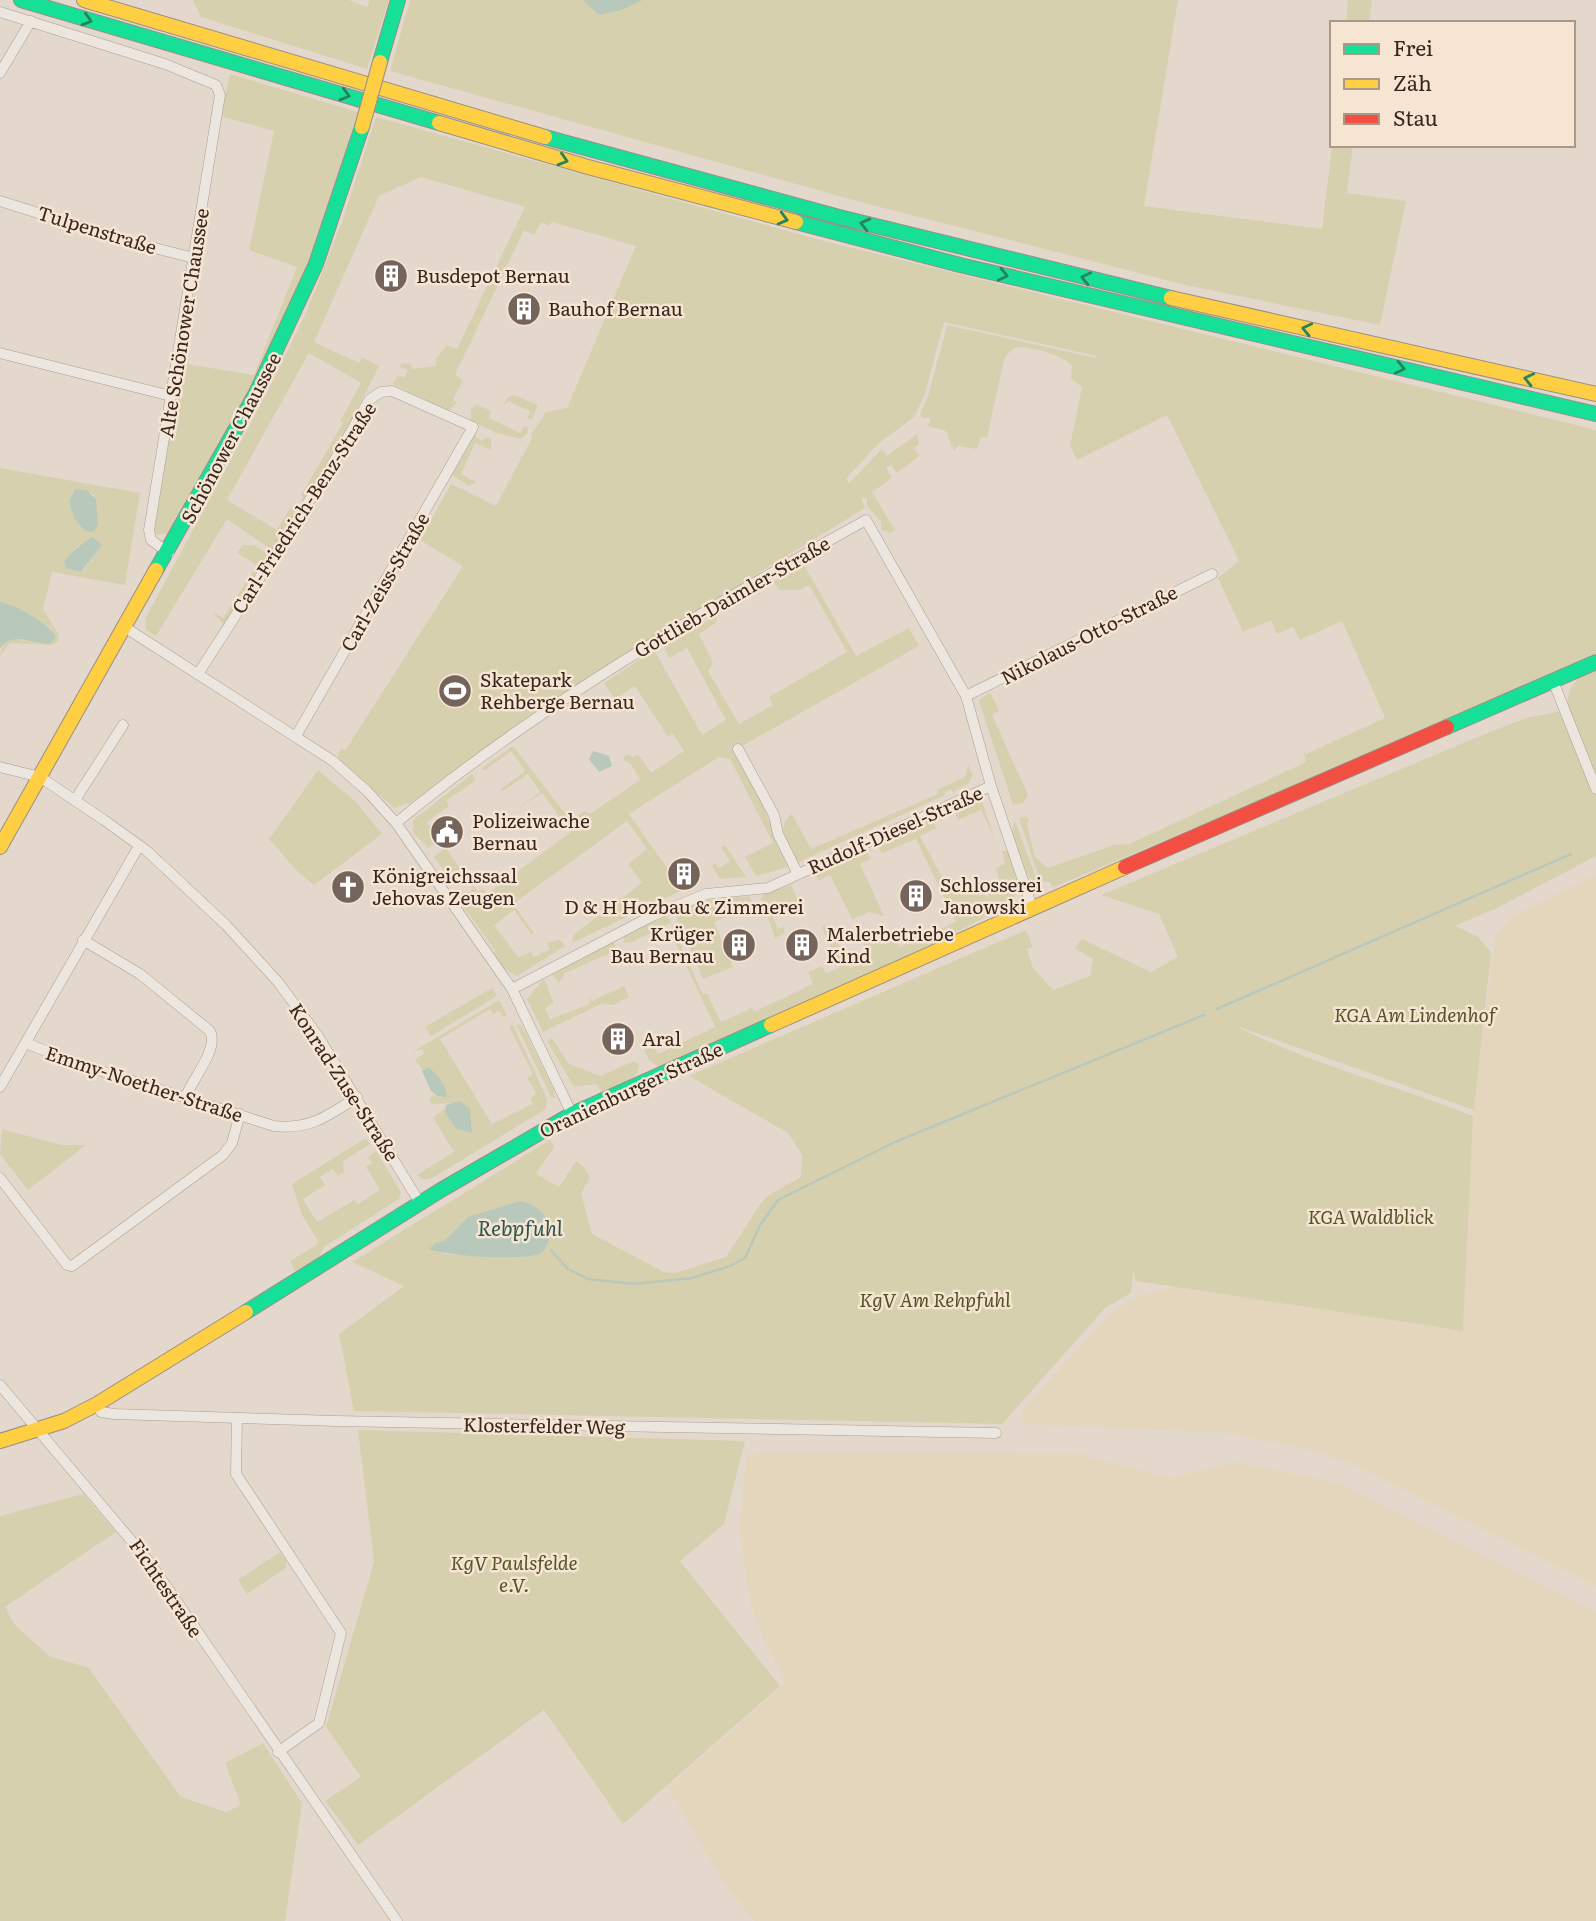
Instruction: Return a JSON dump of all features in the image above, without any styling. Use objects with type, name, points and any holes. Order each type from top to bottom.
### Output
[{"type":"main road","points":[[21,0],[628,178],[960,265],[1596,414]]},
{"type":"main road","points":[[83,0],[479,119],[827,214],[1147,293],[1596,394]]},
{"type":"main road","name":"Schönower Chaussee","points":[[0,847],[169,553],[257,393],[303,296],[329,229],[362,127],[398,0]]},
{"type":"main road","name":"Oranienburger Straße","points":[[0,1441],[38,1430],[97,1404],[420,1203],[572,1114],[1032,907],[1596,662]]},
{"type":"street","points":[[0,12],[31,21],[0,73]]},
{"type":"street","name":"Alte Schönower Chaussee","points":[[31,21],[165,64],[216,85],[220,95],[149,530],[151,540],[169,553]]},
{"type":"street","name":"Tulpenstraße","points":[[0,201],[127,241],[194,258]]},
{"type":"street","points":[[0,353],[171,396]]},
{"type":"street","name":"Carl-Friedrich-Benz-Straße","points":[[198,674],[329,471],[369,400],[381,392],[392,391],[473,427]]},
{"type":"street","name":"Carl-Zeiss-Straße","points":[[296,736],[473,427]]},
{"type":"street","name":"Gottlieb-Daimler-Straße","points":[[396,823],[473,764],[595,678],[727,597],[866,520],[966,696]]},
{"type":"street","name":"Nikolaus-Otto-Straße","points":[[966,696],[1212,574]]},
{"type":"street","points":[[126,628],[296,736],[355,779],[396,823],[512,989],[572,1114]]},
{"type":"street","points":[[1553,681],[1596,789]]},
{"type":"street","points":[[966,696],[991,786],[1032,907]]},
{"type":"street","points":[[75,800],[123,725]]},
{"type":"street","name":"Rudolf-Diesel-Straße","points":[[738,750],[774,815],[778,834],[798,874]]},
{"type":"street","name":"Konrad-Zuse-Straße","points":[[0,767],[40,777],[139,846],[188,888],[254,954],[292,1000],[357,1097],[420,1203]]},
{"type":"street","name":"Rudolf-Diesel-Straße","points":[[512,989],[627,928],[698,897],[768,888],[991,786]]},
{"type":"street","name":"Emmy-Noether-Straße","points":[[139,846],[26,1043],[70,1061],[274,1126],[308,1126],[357,1097]]},
{"type":"street","points":[[83,940],[140,974],[210,1031],[213,1037],[211,1047],[186,1096]]},
{"type":"street","points":[[0,1087],[26,1043]]},
{"type":"street","points":[[0,1178],[66,1265],[72,1266],[223,1155],[232,1143],[240,1114]]},
{"type":"street","name":"Fichtestraße","points":[[0,1385],[151,1564],[397,1921]]},
{"type":"street","name":"Klosterfelder Weg","points":[[97,1404],[101,1412],[114,1414],[237,1418],[996,1433]]},
{"type":"street","points":[[237,1418],[236,1474],[341,1633],[319,1723],[278,1752]]},
{"type":"shaded area","points":[[1596,875],[1596,1587],[1357,1466],[1303,1448],[1230,1433],[1025,1424],[1021,1411],[1111,1313],[1133,1299],[1173,1287],[1463,1331],[1473,1116],[1495,935],[1511,917]]},
{"type":"shaded area","points":[[762,1452],[1077,1453],[1169,1478],[1235,1462],[1335,1482],[1596,1612],[1596,1921],[754,1921],[721,1878],[668,1788],[785,1683],[751,1605],[739,1527],[747,1455]]},
{"type":"green space","points":[[193,0],[349,0],[367,7],[370,0],[389,0],[367,69],[201,17]]},
{"type":"green space","points":[[410,0],[583,0],[598,15],[619,11],[643,0],[1178,0],[1144,206],[1322,229],[1332,147],[1353,147],[1347,193],[1406,201],[1380,325],[1190,286],[864,203],[390,71]]},
{"type":"green space","points":[[1348,0],[1372,0],[1369,21],[1346,21]]},
{"type":"green space","points":[[230,74],[358,112],[352,133],[355,134],[329,216],[275,346],[174,533],[154,535],[180,363],[254,375],[297,267],[249,250],[274,131],[220,116]]},
{"type":"green space","points":[[376,117],[824,241],[1596,430],[1596,653],[1495,701],[1054,887],[1049,882],[1040,881],[1019,818],[1027,817],[1035,857],[1048,868],[1114,845],[1129,844],[1300,765],[1306,761],[1303,748],[1306,754],[1385,718],[1342,621],[1300,640],[1293,627],[1277,634],[1271,620],[1243,632],[1218,578],[1239,561],[1167,415],[1077,460],[1070,446],[1082,387],[1071,379],[1072,366],[1062,358],[1045,352],[1015,348],[1004,360],[987,438],[981,437],[977,449],[958,446],[954,451],[946,431],[928,426],[931,418],[922,418],[920,414],[929,393],[947,325],[1096,358],[1097,356],[944,322],[925,394],[914,417],[878,444],[846,479],[849,483],[882,449],[887,456],[917,434],[919,444],[914,448],[919,456],[897,473],[891,465],[886,468],[892,478],[872,492],[895,530],[890,533],[881,529],[881,522],[867,506],[867,498],[861,498],[865,508],[595,673],[412,802],[394,808],[339,759],[338,754],[342,748],[345,751],[463,566],[420,540],[451,484],[496,506],[532,438],[531,435],[546,412],[567,408],[636,246],[552,222],[548,226],[541,222],[534,235],[524,230],[455,375],[463,380],[453,400],[457,402],[449,411],[393,384],[398,375],[404,378],[408,370],[401,368],[400,364],[410,363],[412,369],[436,366],[436,359],[447,345],[457,349],[525,207],[421,177],[379,196],[314,342],[359,363],[362,357],[379,366],[346,431],[304,500],[301,495],[343,423],[340,421],[361,383],[309,353],[227,500],[277,530],[290,508],[296,512],[272,550],[227,519],[156,636],[146,630],[145,619],[262,402],[306,313],[342,222]]},
{"type":"green space","points":[[514,395],[538,405],[532,420],[528,418],[530,411],[508,401],[503,406],[507,398]]},
{"type":"green space","points":[[476,404],[491,411],[489,418],[520,433],[524,426],[528,428],[527,434],[521,439],[497,433],[471,421],[471,409]]},
{"type":"green space","points":[[476,433],[476,437],[483,441],[485,438],[491,438],[491,450],[475,443],[461,474],[476,482],[469,486],[452,475]]},
{"type":"green space","points":[[0,468],[140,493],[125,585],[52,572],[43,609],[59,635],[58,642],[51,645],[10,643],[0,656],[3,642],[13,638],[24,641],[53,629],[0,602]],"holes":[[[83,489],[94,495],[98,525],[69,501],[74,491]],[[94,538],[102,545],[82,572],[66,568],[64,562],[77,546]]]},
{"type":"green space","points":[[243,545],[254,545],[268,554],[224,625],[212,611],[223,618],[257,565],[237,553]]},
{"type":"green space","points":[[804,565],[856,656],[909,628],[919,646],[733,751],[762,803],[788,867],[756,876],[745,857],[773,843],[730,759],[719,757],[629,814],[670,872],[674,870],[683,883],[692,877],[697,883],[572,943],[574,934],[642,883],[628,864],[647,849],[627,821],[513,904],[534,933],[532,935],[514,910],[494,925],[518,957],[531,952],[534,957],[550,949],[547,943],[560,940],[565,946],[517,976],[503,968],[494,955],[495,950],[455,896],[460,890],[465,895],[473,889],[472,884],[478,892],[483,888],[487,894],[571,832],[542,793],[516,809],[540,792],[528,774],[503,791],[501,789],[525,771],[511,751],[484,771],[482,768],[513,746],[571,821],[584,811],[590,814],[640,780],[631,764],[623,760],[626,754],[633,757],[638,754],[651,773],[684,751],[673,733],[668,737],[635,686],[615,699],[604,683],[654,650],[702,735],[726,720],[687,648],[669,658],[664,647],[717,615],[716,623],[699,634],[713,663],[708,671],[739,724],[773,705],[769,697],[847,652],[809,585],[799,590],[779,590],[774,582]]},
{"type":"green space","points":[[1596,669],[1596,856],[1495,909],[1455,926],[1477,936],[1491,952],[1474,1110],[1234,1025],[1292,1052],[1473,1116],[1463,1331],[1136,1281],[1133,1272],[1131,1293],[1105,1308],[1002,1424],[354,1411],[339,1334],[404,1286],[352,1262],[550,1140],[554,1147],[536,1174],[559,1187],[576,1161],[584,1167],[590,1178],[581,1193],[592,1234],[664,1272],[675,1273],[726,1257],[761,1203],[769,1195],[801,1177],[802,1155],[788,1133],[689,1076],[1026,930],[1033,947],[1027,949],[1033,968],[1053,990],[1090,976],[1093,959],[1075,948],[1082,939],[1151,972],[1178,957],[1159,914],[1101,895],[1480,736],[1526,718],[1568,710],[1570,689]],"holes":[[[457,1227],[536,1255],[505,1258],[444,1254],[435,1243],[444,1241]]]},
{"type":"green space","points":[[990,692],[999,711],[992,715],[1028,795],[1023,803],[1013,805],[979,701]]},
{"type":"green space","points":[[968,765],[973,775],[969,783],[953,792],[951,789],[945,792],[945,795],[797,863],[784,838],[786,819],[792,814],[811,849],[938,794],[937,790],[965,777]]},
{"type":"green space","points":[[318,770],[357,803],[382,834],[314,885],[297,871],[269,839]]},
{"type":"green space","points":[[472,774],[476,780],[446,801],[449,806],[427,822],[439,840],[429,848],[413,833],[413,820]]},
{"type":"green space","points":[[972,801],[982,801],[995,840],[981,810],[958,820],[955,813],[957,808]]},
{"type":"green space","points":[[931,820],[937,828],[920,836],[950,892],[968,883],[973,894],[978,892],[980,896],[984,894],[989,898],[988,894],[1001,887],[996,868],[1005,864],[1002,851],[1008,851],[1019,885],[1012,903],[895,964],[660,1068],[649,1060],[644,1050],[653,1045],[658,1054],[715,1027],[675,942],[677,937],[671,923],[632,942],[624,943],[623,935],[666,916],[670,920],[703,995],[707,993],[721,1022],[752,1008],[754,1012],[813,984],[808,972],[822,966],[826,973],[840,967],[822,927],[829,924],[850,968],[869,959],[863,943],[893,932],[900,947],[956,922],[916,839],[882,853],[878,847]]},
{"type":"green space","points":[[1015,821],[1038,883],[1036,885],[1026,873],[1018,855],[1013,836]]},
{"type":"green space","points":[[725,845],[746,877],[720,879],[712,866],[715,864],[719,868],[730,861],[721,847]]},
{"type":"green space","points":[[446,848],[461,870],[452,877],[454,884],[434,857]]},
{"type":"green space","points":[[866,851],[871,859],[860,864],[884,916],[869,912],[852,919],[830,875],[818,881],[816,875]]},
{"type":"green space","points":[[791,885],[798,900],[772,915],[778,929],[783,927],[785,933],[775,938],[761,898],[764,893]]},
{"type":"green space","points":[[750,896],[753,905],[714,922],[733,967],[703,979],[674,911],[708,900]]},
{"type":"green space","points":[[613,941],[617,950],[565,973],[559,983],[552,974]]},
{"type":"green space","points":[[544,979],[554,1003],[545,1008],[550,1019],[590,1004],[589,996],[592,1001],[624,986],[629,997],[613,1005],[601,1004],[543,1032],[527,999]]},
{"type":"green space","points":[[492,988],[497,996],[431,1036],[425,1027]]},
{"type":"green space","points":[[499,1000],[507,1015],[503,1017],[499,1011],[493,1014],[490,1009],[440,1039],[492,1124],[533,1104],[530,1098],[537,1094],[527,1078],[533,1074],[509,1027],[513,1025],[547,1099],[546,1109],[434,1177],[421,1178],[417,1175],[454,1152],[433,1118],[445,1108],[456,1129],[472,1133],[470,1119],[453,1103],[432,1104],[429,1100],[432,1095],[444,1098],[415,1060],[424,1053],[422,1049],[411,1053]]},
{"type":"green space","points":[[516,1024],[522,1026],[553,1088],[555,1098],[551,1097]]},
{"type":"green space","points":[[552,1038],[569,1064],[600,1076],[634,1061],[639,1064],[638,1071],[626,1083],[601,1092],[597,1084],[574,1087],[547,1041]]},
{"type":"green space","points":[[2,1129],[61,1145],[86,1145],[28,1190],[0,1154]]},
{"type":"green space","points":[[366,1138],[370,1144],[343,1161],[344,1172],[338,1176],[333,1169],[320,1177],[325,1185],[303,1199],[317,1222],[354,1200],[358,1204],[380,1190],[366,1167],[372,1163],[368,1157],[376,1151],[401,1192],[399,1199],[324,1247],[318,1260],[295,1271],[290,1261],[317,1245],[318,1241],[302,1215],[292,1184]]},
{"type":"green space","name":"KgV Paulsfelde e.V.","points":[[358,1430],[745,1441],[724,1524],[680,1561],[780,1686],[623,1824],[544,1710],[358,1845],[325,1801],[361,1777],[326,1727],[374,1562]]},
{"type":"green space","points":[[83,1494],[116,1532],[5,1607],[14,1624],[49,1656],[89,1668],[181,1797],[226,1812],[241,1805],[225,1763],[263,1743],[302,1803],[285,1921],[0,1921],[0,1516]]},
{"type":"green space","points":[[280,1552],[286,1560],[286,1568],[247,1594],[238,1580]]},
{"type":"water","points":[[583,0],[643,0],[619,11],[598,15]]},
{"type":"water","points":[[75,489],[86,490],[96,499],[98,525],[93,532],[85,531],[74,518],[69,501]]},
{"type":"water","points":[[93,537],[102,545],[81,572],[66,568],[64,562],[70,554]]},
{"type":"water","points":[[0,602],[32,616],[48,627],[56,637],[50,644],[22,639],[9,640],[0,649]]},
{"type":"water","points":[[593,751],[609,756],[612,766],[599,772],[589,759]]},
{"type":"water","points":[[428,1068],[441,1081],[446,1097],[437,1096],[431,1091],[422,1071]]},
{"type":"water","points":[[459,1101],[470,1108],[472,1133],[456,1129],[445,1112],[446,1105]]},
{"type":"water","name":"Rebpfuhl","points":[[520,1201],[537,1208],[548,1221],[550,1236],[542,1253],[517,1257],[484,1257],[429,1249],[435,1243],[444,1241],[468,1217]]},
{"type":"waterway","points":[[1217,1009],[1571,854]]},
{"type":"waterway","points":[[551,1250],[568,1269],[588,1279],[634,1284],[692,1278],[730,1266],[745,1258],[760,1225],[778,1200],[895,1142],[1204,1015]]},
{"type":"traffic: fast","points":[[21,0],[439,123]]},
{"type":"traffic: fast","points":[[380,62],[398,0]]},
{"type":"traffic: fast","points":[[156,570],[256,393],[316,264],[362,127]]},
{"type":"traffic: fast","points":[[545,137],[839,217],[1171,298]]},
{"type":"traffic: fast","points":[[796,222],[960,265],[1596,414]]},
{"type":"traffic: fast","points":[[1447,727],[1596,662]]},
{"type":"traffic: fast","points":[[246,1312],[441,1190],[572,1114],[771,1025]]},
{"type":"traffic: slow","points":[[84,0],[545,137]]},
{"type":"traffic: slow","points":[[362,127],[380,62]]},
{"type":"traffic: slow","points":[[439,123],[588,167],[796,222]]},
{"type":"traffic: slow","points":[[1171,298],[1596,394]]},
{"type":"traffic: slow","points":[[0,847],[156,570]]},
{"type":"traffic: slow","points":[[771,1025],[1125,867]]},
{"type":"traffic: slow","points":[[0,1441],[64,1421],[97,1404],[246,1312]]},
{"type":"traffic: jam","points":[[1125,867],[1447,727]]},
{"type":"place","name":"Busdepot Bernau","points":[[391,276]]},
{"type":"place","name":"Bauhof Bernau","points":[[524,309]]},
{"type":"place","name":"Skatepark Rehberge Bernau","points":[[455,691]]},
{"type":"place","name":"Polizeiwache Bernau","points":[[447,832]]},
{"type":"place","name":"D & H Hozbau & Zimmerei","points":[[684,874]]},
{"type":"place","name":"Königreichssaal Jehovas Zeugen","points":[[348,887]]},
{"type":"place","name":"Schlosserei Janowski","points":[[916,896]]},
{"type":"place","name":"Krüger Bau Bernau","points":[[739,945]]},
{"type":"place","name":"Malerbetriebe Kind","points":[[802,945]]},
{"type":"place","name":"Aral","points":[[618,1039]]},
{"type":"park label","name":"KGA Am Lindenhof","points":[[1415,1015]]},
{"type":"park label","name":"KGA Waldblick","points":[[1371,1217]]},
{"type":"park label","name":"KgV Am Rehpfuhl","points":[[935,1300]]}]
